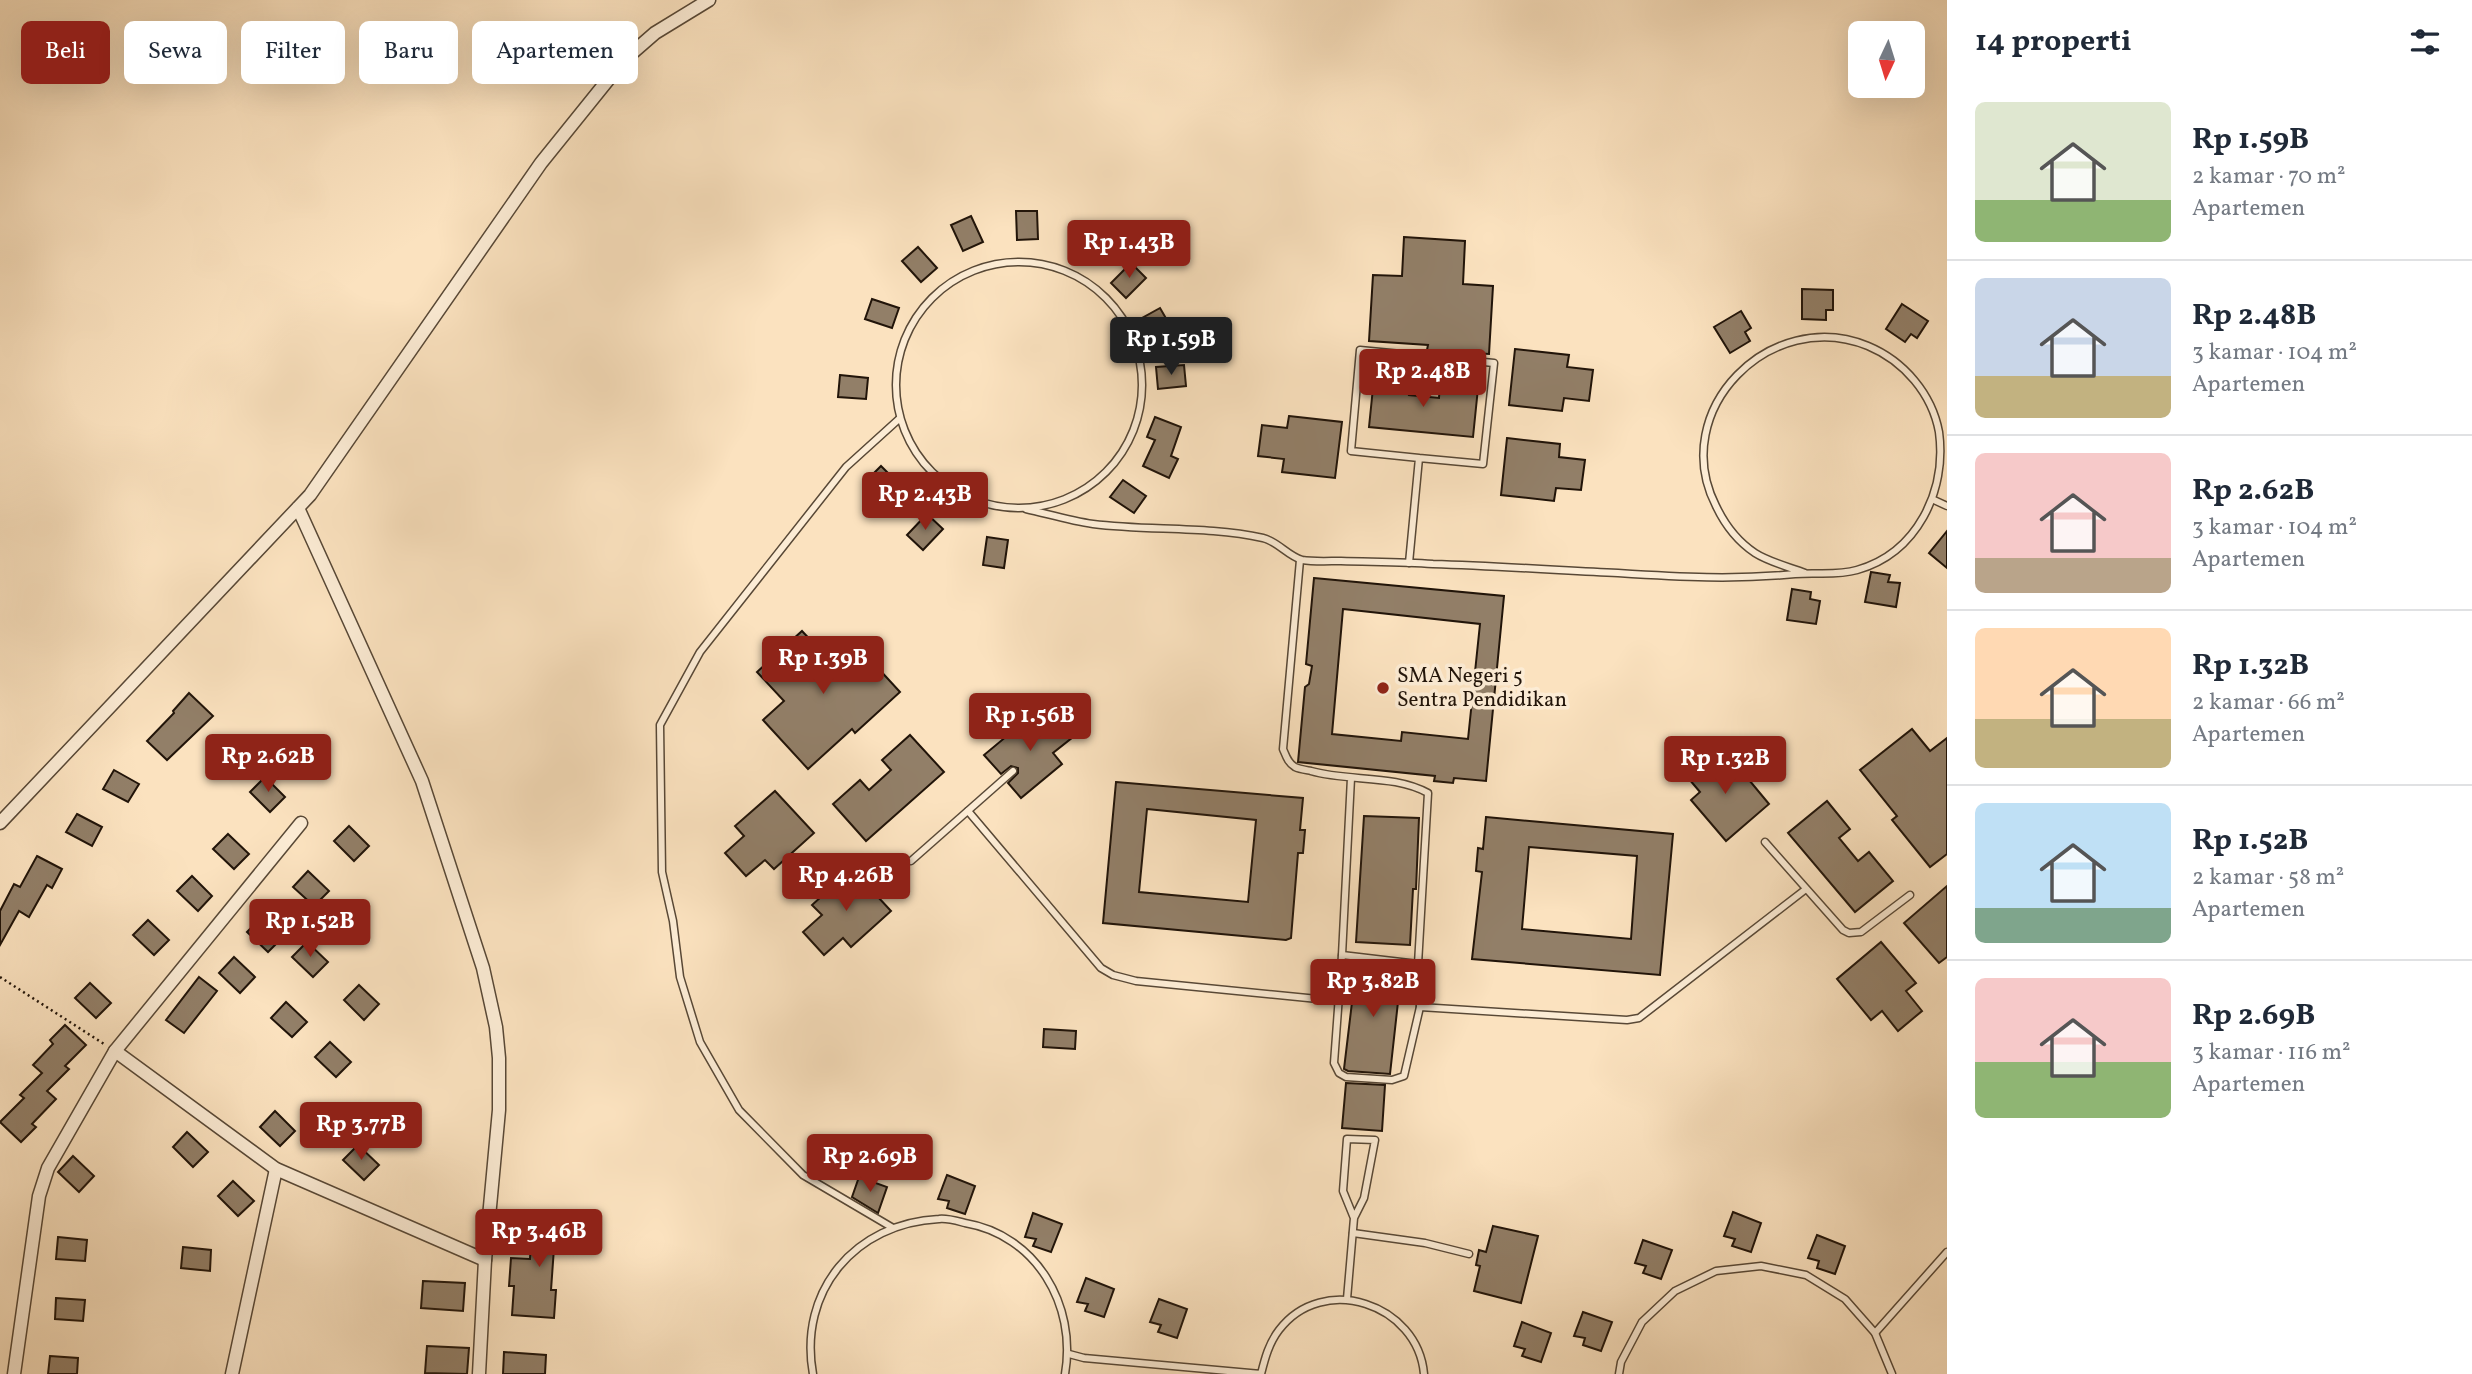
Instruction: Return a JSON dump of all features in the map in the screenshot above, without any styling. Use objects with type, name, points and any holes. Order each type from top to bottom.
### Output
[{"type":"street","points":[[0,823],[299,508],[541,163],[616,70],[655,33],[709,0]]},
{"type":"street","points":[[299,508],[422,781],[483,968],[496,1027],[499,1110],[485,1260],[479,1374]]},
{"type":"street","points":[[14,1374],[43,1181],[48,1168],[115,1051],[301,823]]},
{"type":"street","points":[[115,1051],[276,1169],[485,1260]]},
{"type":"street","points":[[232,1374],[276,1169]]},
{"type":"lane","points":[[1026,509],[1066,500],[1102,478],[1128,446],[1142,407],[1142,365],[1129,327],[1105,295],[1071,273],[1032,262],[992,265],[954,279],[924,306],[903,340],[895,379],[899,419],[917,456],[947,486],[984,504],[1026,509],[1093,524],[1184,528],[1267,538],[1300,560],[1727,579],[1805,573],[1831,575],[1858,570],[1882,559],[1904,543],[1922,524],[1934,500],[1941,475],[1942,448],[1937,422],[1927,398],[1911,376],[1891,358],[1868,346],[1842,339],[1817,337],[1793,341],[1769,350],[1739,372],[1717,401],[1708,424],[1704,449],[1705,473],[1711,498],[1722,520],[1738,539],[1757,555],[1805,573]]},
{"type":"lane","points":[[1360,350],[1494,363],[1483,464],[1419,458],[1351,451],[1360,350]]},
{"type":"lane","points":[[893,1228],[803,1175],[739,1110],[700,1042],[680,978],[673,921],[662,872],[660,725],[700,652],[846,467],[899,419]]},
{"type":"lane","points":[[1409,563],[1419,458]]},
{"type":"lane","points":[[1934,500],[1947,506]]},
{"type":"lane","points":[[1300,560],[1283,749],[1286,759],[1295,767],[1322,775],[1351,778],[1415,786],[1428,793],[1418,964],[1420,1007],[1404,1076],[1392,1080],[1346,1077],[1335,1069],[1351,778]]},
{"type":"lane","points":[[911,861],[1013,771]]},
{"type":"lane","points":[[968,811],[1101,968],[1113,975],[1136,981],[1338,1002]]},
{"type":"lane","points":[[1765,842],[1843,930],[1855,934],[1861,932],[1910,895]]},
{"type":"lane","points":[[1420,1007],[1627,1020],[1639,1018],[1806,889]]},
{"type":"lane","points":[[1342,955],[1418,964]]},
{"type":"lane","points":[[1347,1299],[1354,1218],[1364,1198],[1375,1140],[1347,1139],[1343,1191],[1354,1218]]},
{"type":"lane","points":[[813,1374],[809,1350],[815,1309],[834,1272],[863,1243],[900,1224],[941,1218],[982,1226],[1018,1245],[1046,1275],[1064,1313],[1069,1354],[1065,1374]]},
{"type":"lane","points":[[1353,1233],[1425,1243],[1469,1254]]},
{"type":"lane","points":[[1875,1333],[1947,1252]]},
{"type":"lane","points":[[1619,1374],[1621,1363],[1642,1322],[1675,1291],[1716,1271],[1761,1266],[1806,1275],[1845,1299],[1875,1333],[1892,1374]]},
{"type":"lane","points":[[1069,1354],[1084,1358],[1261,1374],[1267,1349],[1280,1328],[1300,1311],[1323,1302],[1347,1299],[1374,1306],[1396,1319],[1413,1338],[1423,1362],[1424,1374]]},
{"type":"path","points":[[0,977],[115,1051]]},
{"type":"building","points":[[1016,211],[1037,211],[1038,239],[1017,240]]},
{"type":"building","points":[[971,216],[983,242],[963,251],[951,225]]},
{"type":"building","points":[[1080,227],[1101,233],[1092,260],[1071,254]]},
{"type":"building","points":[[1404,237],[1465,241],[1463,284],[1493,286],[1489,354],[1427,350],[1428,345],[1369,341],[1373,275],[1402,276]]},
{"type":"building","points":[[918,247],[937,268],[921,282],[902,261]]},
{"type":"building","points":[[1131,263],[1146,278],[1126,298],[1111,283]]},
{"type":"building","points":[[1802,289],[1833,290],[1833,310],[1826,310],[1826,320],[1802,319]]},
{"type":"building","points":[[872,299],[899,308],[892,328],[865,319]]},
{"type":"building","points":[[1902,304],[1928,321],[1917,338],[1911,334],[1905,342],[1886,329]]},
{"type":"building","points":[[1160,308],[1171,327],[1146,341],[1135,322]]},
{"type":"building","points":[[1741,311],[1751,328],[1745,332],[1750,341],[1730,353],[1714,327]]},
{"type":"building","points":[[1515,349],[1569,355],[1567,367],[1593,370],[1589,401],[1564,398],[1562,411],[1509,405]]},
{"type":"building","points":[[1184,365],[1186,386],[1158,389],[1156,367]]},
{"type":"building","points":[[840,375],[868,378],[866,399],[838,397]]},
{"type":"building","points":[[1374,378],[1411,382],[1409,395],[1439,398],[1440,384],[1478,388],[1473,437],[1369,427]]},
{"type":"building","points":[[1289,416],[1342,422],[1335,478],[1282,472],[1284,459],[1258,456],[1262,425],[1287,428]]},
{"type":"building","points":[[1155,417],[1181,427],[1171,456],[1178,459],[1169,478],[1143,466],[1155,440],[1147,437]]},
{"type":"building","points":[[1507,438],[1560,444],[1559,457],[1585,460],[1581,490],[1556,488],[1554,501],[1501,495]]},
{"type":"building","points":[[881,466],[901,486],[886,501],[866,481]]},
{"type":"building","points":[[1123,480],[1146,496],[1134,513],[1110,497]]},
{"type":"building","points":[[927,514],[943,529],[923,550],[907,535]]},
{"type":"building","points":[[1947,531],[1947,568],[1929,553]]},
{"type":"building","points":[[987,537],[1008,540],[1004,568],[983,565]]},
{"type":"building","points":[[1871,572],[1890,575],[1888,582],[1900,583],[1896,607],[1865,602]]},
{"type":"building","points":[[1314,578],[1504,596],[1486,781],[1454,778],[1453,783],[1434,781],[1435,776],[1298,762],[1305,687],[1309,684],[1312,666],[1306,664]],"holes":[[[1343,609],[1480,624],[1468,739],[1402,732],[1401,741],[1332,734]]]},
{"type":"building","points":[[1792,589],[1811,592],[1810,599],[1820,601],[1816,624],[1787,620]]},
{"type":"building","points":[[802,631],[831,662],[854,642],[900,692],[855,733],[852,729],[808,769],[763,720],[784,701],[757,672]]},
{"type":"building","points":[[189,693],[213,716],[167,760],[147,741]]},
{"type":"building","points":[[1053,713],[1073,737],[1053,753],[1062,764],[1021,798],[1008,783],[1018,773],[1018,768],[1011,766],[1001,774],[984,755],[1025,721],[1033,730]]},
{"type":"building","points":[[1912,729],[1930,751],[1947,738],[1947,854],[1930,867],[1892,820],[1897,816],[1860,770]]},
{"type":"building","points":[[910,735],[944,772],[866,841],[833,804],[860,780],[869,790],[891,770],[882,760]]},
{"type":"building","points":[[1708,753],[1724,772],[1735,763],[1769,804],[1726,841],[1691,800],[1700,792],[1684,773]]},
{"type":"building","points":[[114,770],[139,784],[128,802],[103,789]]},
{"type":"building","points":[[265,777],[285,797],[270,812],[250,792]]},
{"type":"building","points":[[1116,782],[1303,798],[1300,830],[1305,830],[1303,853],[1298,853],[1291,938],[1286,940],[1103,923]],"holes":[[[1147,809],[1256,820],[1248,902],[1139,892]]]},
{"type":"building","points":[[775,791],[814,833],[774,869],[765,860],[746,876],[725,853],[744,836],[735,826]]},
{"type":"building","points":[[1827,801],[1850,829],[1839,838],[1858,861],[1869,852],[1893,881],[1855,912],[1788,833]]},
{"type":"building","points":[[77,814],[102,827],[92,846],[66,832]]},
{"type":"building","points":[[1364,816],[1419,818],[1410,945],[1356,942]]},
{"type":"building","points":[[1486,817],[1673,834],[1660,975],[1472,959],[1482,872],[1476,871],[1478,848],[1483,849]],"holes":[[[1529,847],[1637,856],[1631,939],[1522,929]]]},
{"type":"building","points":[[349,826],[369,846],[354,861],[334,841]]},
{"type":"building","points":[[228,834],[249,854],[234,869],[213,849]]},
{"type":"building","points":[[37,856],[62,869],[52,888],[47,885],[29,917],[19,911],[0,945],[0,911],[14,884],[20,887]]},
{"type":"building","points":[[852,869],[891,911],[851,947],[843,938],[824,955],[803,932],[822,915],[812,905]]},
{"type":"building","points":[[308,871],[329,891],[314,906],[293,887]]},
{"type":"building","points":[[192,876],[212,896],[198,911],[177,891]]},
{"type":"building","points":[[1947,886],[1947,957],[1939,963],[1904,923]]},
{"type":"building","points":[[262,917],[283,937],[268,952],[247,932]]},
{"type":"building","points":[[148,920],[169,940],[154,955],[133,935]]},
{"type":"building","points":[[307,942],[328,962],[313,977],[292,957]]},
{"type":"building","points":[[1881,942],[1916,983],[1906,991],[1922,1011],[1898,1031],[1882,1011],[1871,1020],[1837,979]]},
{"type":"building","points":[[234,957],[255,977],[240,993],[219,973]]},
{"type":"building","points":[[1355,966],[1399,970],[1398,978],[1405,979],[1402,1002],[1398,1002],[1390,1074],[1344,1069],[1353,994],[1347,994],[1349,973],[1354,974]]},
{"type":"building","points":[[199,977],[217,991],[184,1033],[166,1020]]},
{"type":"building","points":[[90,983],[111,1003],[96,1018],[75,998]]},
{"type":"building","points":[[359,985],[379,1004],[364,1020],[344,1000]]},
{"type":"building","points":[[286,1002],[307,1022],[292,1037],[271,1018]]},
{"type":"building","points":[[65,1025],[86,1045],[65,1066],[69,1069],[47,1091],[56,1099],[32,1124],[36,1127],[21,1142],[0,1122],[24,1098],[20,1095],[42,1073],[33,1065],[53,1044],[50,1040]]},
{"type":"building","points":[[1044,1029],[1076,1031],[1075,1049],[1043,1047]]},
{"type":"building","points":[[330,1042],[351,1062],[336,1077],[315,1057]]},
{"type":"building","points":[[1346,1083],[1385,1085],[1382,1131],[1342,1128]]},
{"type":"building","points":[[275,1111],[295,1131],[280,1146],[260,1127]]},
{"type":"building","points":[[187,1132],[208,1152],[193,1167],[173,1147]]},
{"type":"building","points":[[358,1145],[379,1165],[364,1180],[343,1160]]},
{"type":"building","points":[[73,1156],[94,1176],[79,1192],[58,1172]]},
{"type":"building","points":[[947,1175],[975,1186],[965,1214],[947,1208],[949,1201],[938,1199]]},
{"type":"building","points":[[859,1177],[887,1187],[878,1213],[852,1197]]},
{"type":"building","points":[[233,1181],[254,1201],[238,1216],[218,1196]]},
{"type":"building","points":[[1733,1212],[1761,1223],[1751,1252],[1732,1246],[1735,1239],[1724,1236]]},
{"type":"building","points":[[1033,1213],[1062,1224],[1051,1252],[1033,1246],[1036,1239],[1025,1237]]},
{"type":"building","points":[[532,1218],[574,1221],[573,1249],[554,1248],[551,1290],[556,1290],[554,1318],[512,1315],[514,1286],[509,1286],[511,1258],[530,1259]]},
{"type":"building","points":[[1493,1226],[1538,1236],[1521,1303],[1474,1291],[1480,1266],[1476,1265],[1479,1250],[1486,1252]]},
{"type":"building","points":[[1817,1235],[1845,1246],[1835,1274],[1817,1268],[1819,1261],[1808,1258]]},
{"type":"building","points":[[58,1237],[87,1240],[85,1261],[56,1259]]},
{"type":"building","points":[[1643,1240],[1672,1250],[1661,1279],[1643,1273],[1646,1266],[1635,1263]]},
{"type":"building","points":[[183,1247],[211,1250],[210,1271],[181,1268]]},
{"type":"building","points":[[1086,1278],[1114,1289],[1104,1317],[1085,1311],[1088,1304],[1077,1302]]},
{"type":"building","points":[[423,1281],[465,1283],[463,1311],[421,1308]]},
{"type":"building","points":[[56,1298],[85,1300],[83,1321],[55,1319]]},
{"type":"building","points":[[1159,1299],[1187,1309],[1177,1338],[1158,1332],[1161,1325],[1150,1322]]},
{"type":"building","points":[[1583,1312],[1612,1322],[1601,1351],[1583,1345],[1585,1338],[1574,1336]]},
{"type":"building","points":[[1522,1322],[1551,1333],[1541,1362],[1522,1356],[1525,1349],[1514,1346]]},
{"type":"building","points":[[427,1346],[469,1348],[467,1374],[425,1373]]},
{"type":"building","points":[[504,1352],[546,1355],[545,1374],[503,1374]]},
{"type":"building","points":[[50,1356],[78,1358],[77,1374],[48,1374]]},
{"type":"place","name":"SMA Negeri 5 Sentra Pendidikan","points":[[1383,688]]}]
